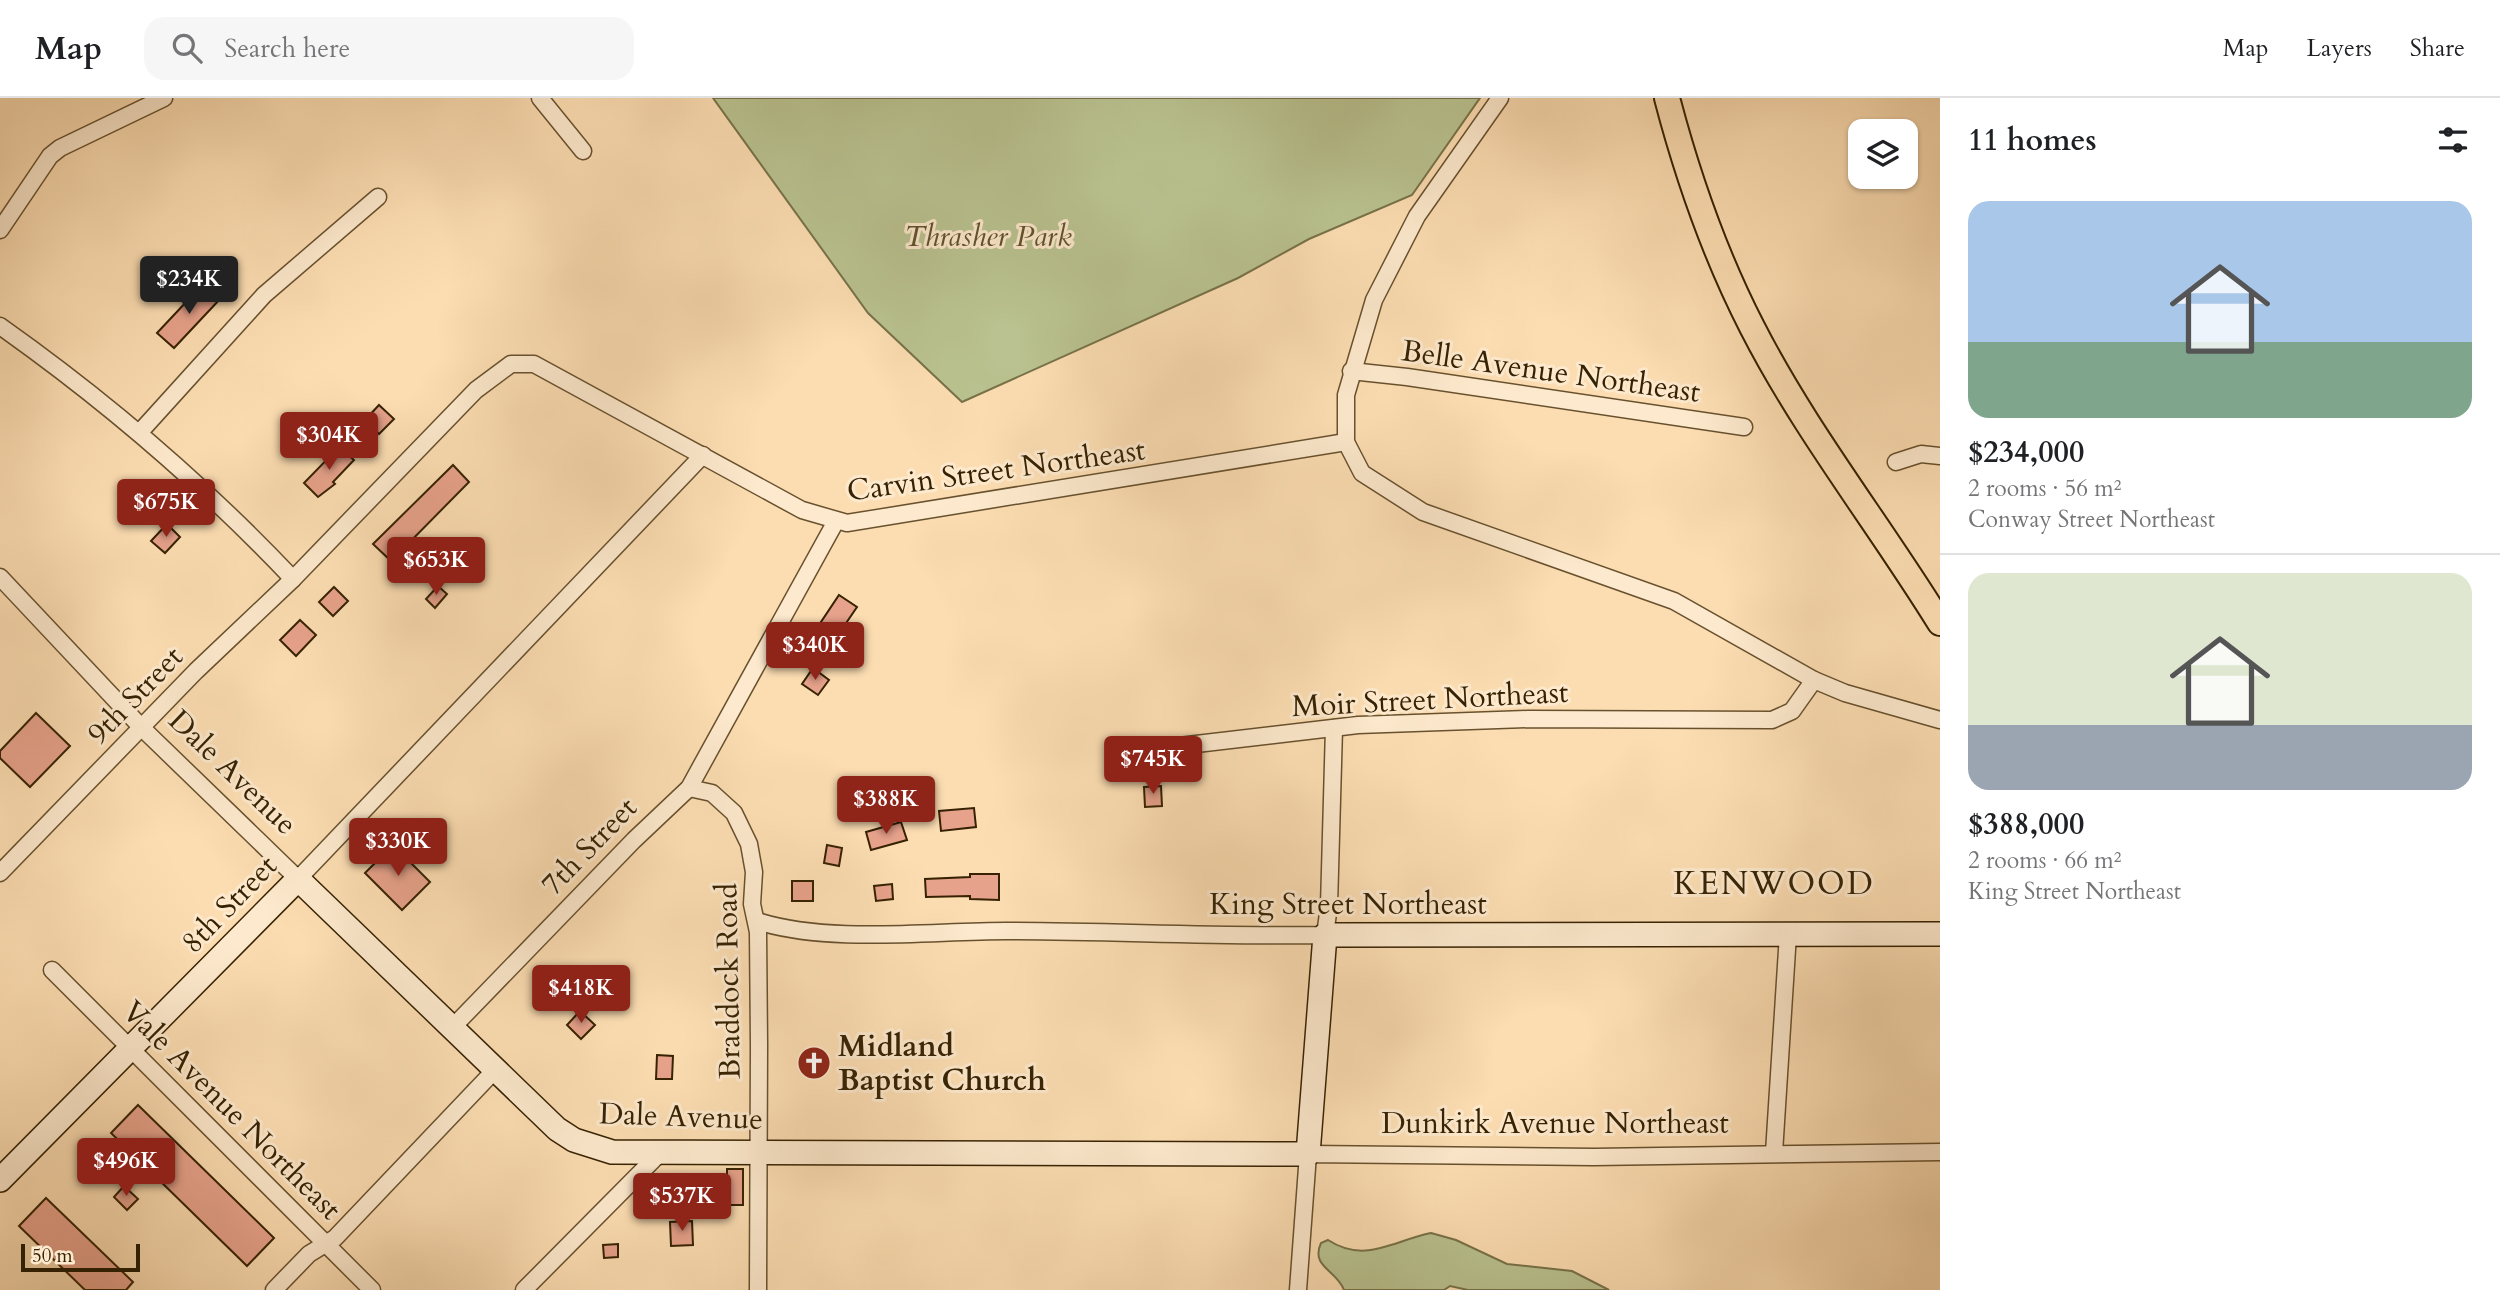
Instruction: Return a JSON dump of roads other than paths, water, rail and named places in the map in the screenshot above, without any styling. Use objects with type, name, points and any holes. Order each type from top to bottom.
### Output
[{"type":"main road","points":[[1667,98],[1705,223],[1753,329],[1788,390],[1940,623]]},
{"type":"street","points":[[0,230],[50,156],[60,148],[164,98]]},
{"type":"street","points":[[540,98],[583,151]]},
{"type":"street","points":[[1500,98],[1424,206],[1392,260],[1374,300],[1350,371],[1346,396],[1346,442],[1352,457],[1372,482],[1423,512],[1674,601],[1814,680],[1846,693],[1940,720]]},
{"type":"street","points":[[140,432],[264,295],[378,197]]},
{"type":"street","points":[[0,326],[65,372],[140,432],[258,542],[293,579]]},
{"type":"street","name":"Carvin Street Northeast","points":[[523,362],[534,364],[802,510],[836,521],[884,520],[1346,442]]},
{"type":"street","name":"9th Street","points":[[0,873],[196,671],[293,579],[476,390],[501,369],[523,362]]},
{"type":"street","name":"Belle Avenue Northeast","points":[[1350,371],[1744,427]]},
{"type":"street","points":[[1896,462],[1921,454],[1940,456]]},
{"type":"street","name":"8th Street","points":[[0,1180],[298,879],[703,455]]},
{"type":"street","name":"7th Street","points":[[451,1029],[643,831],[689,788],[836,521]]},
{"type":"street","name":"Dale Avenue","points":[[0,577],[142,728],[451,1029],[556,1129],[574,1140],[612,1152],[1171,1154]]},
{"type":"street","name":"Moir Street Northeast","points":[[1145,750],[1334,727],[1453,720],[1772,720],[1787,714],[1814,680]]},
{"type":"street","points":[[1298,1290],[1329,906],[1334,727]]},
{"type":"street","name":"Braddock Road","points":[[689,788],[712,793],[724,802],[744,829],[754,872],[752,904],[757,921],[758,1290]]},
{"type":"street","name":"King Street Northeast","points":[[757,921],[784,930],[851,933],[1007,931],[1325,935],[1940,934]]},
{"type":"street","points":[[1774,1153],[1788,934]]},
{"type":"street","name":"Vale Avenue Northeast","points":[[52,970],[372,1290]]},
{"type":"street","points":[[274,1290],[309,1254],[327,1244],[495,1070]]},
{"type":"street","name":"Dunkirk Avenue Northeast","points":[[1171,1154],[1594,1157],[1940,1152]]},
{"type":"street","points":[[524,1290],[660,1153]]},
{"type":"place","name":"Midland Baptist Church","points":[[814,1063]]},
{"type":"district","name":"KENWOOD","points":[[1774,883]]},
{"type":"park label","name":"Thrasher Park","points":[[988,236]]}]
